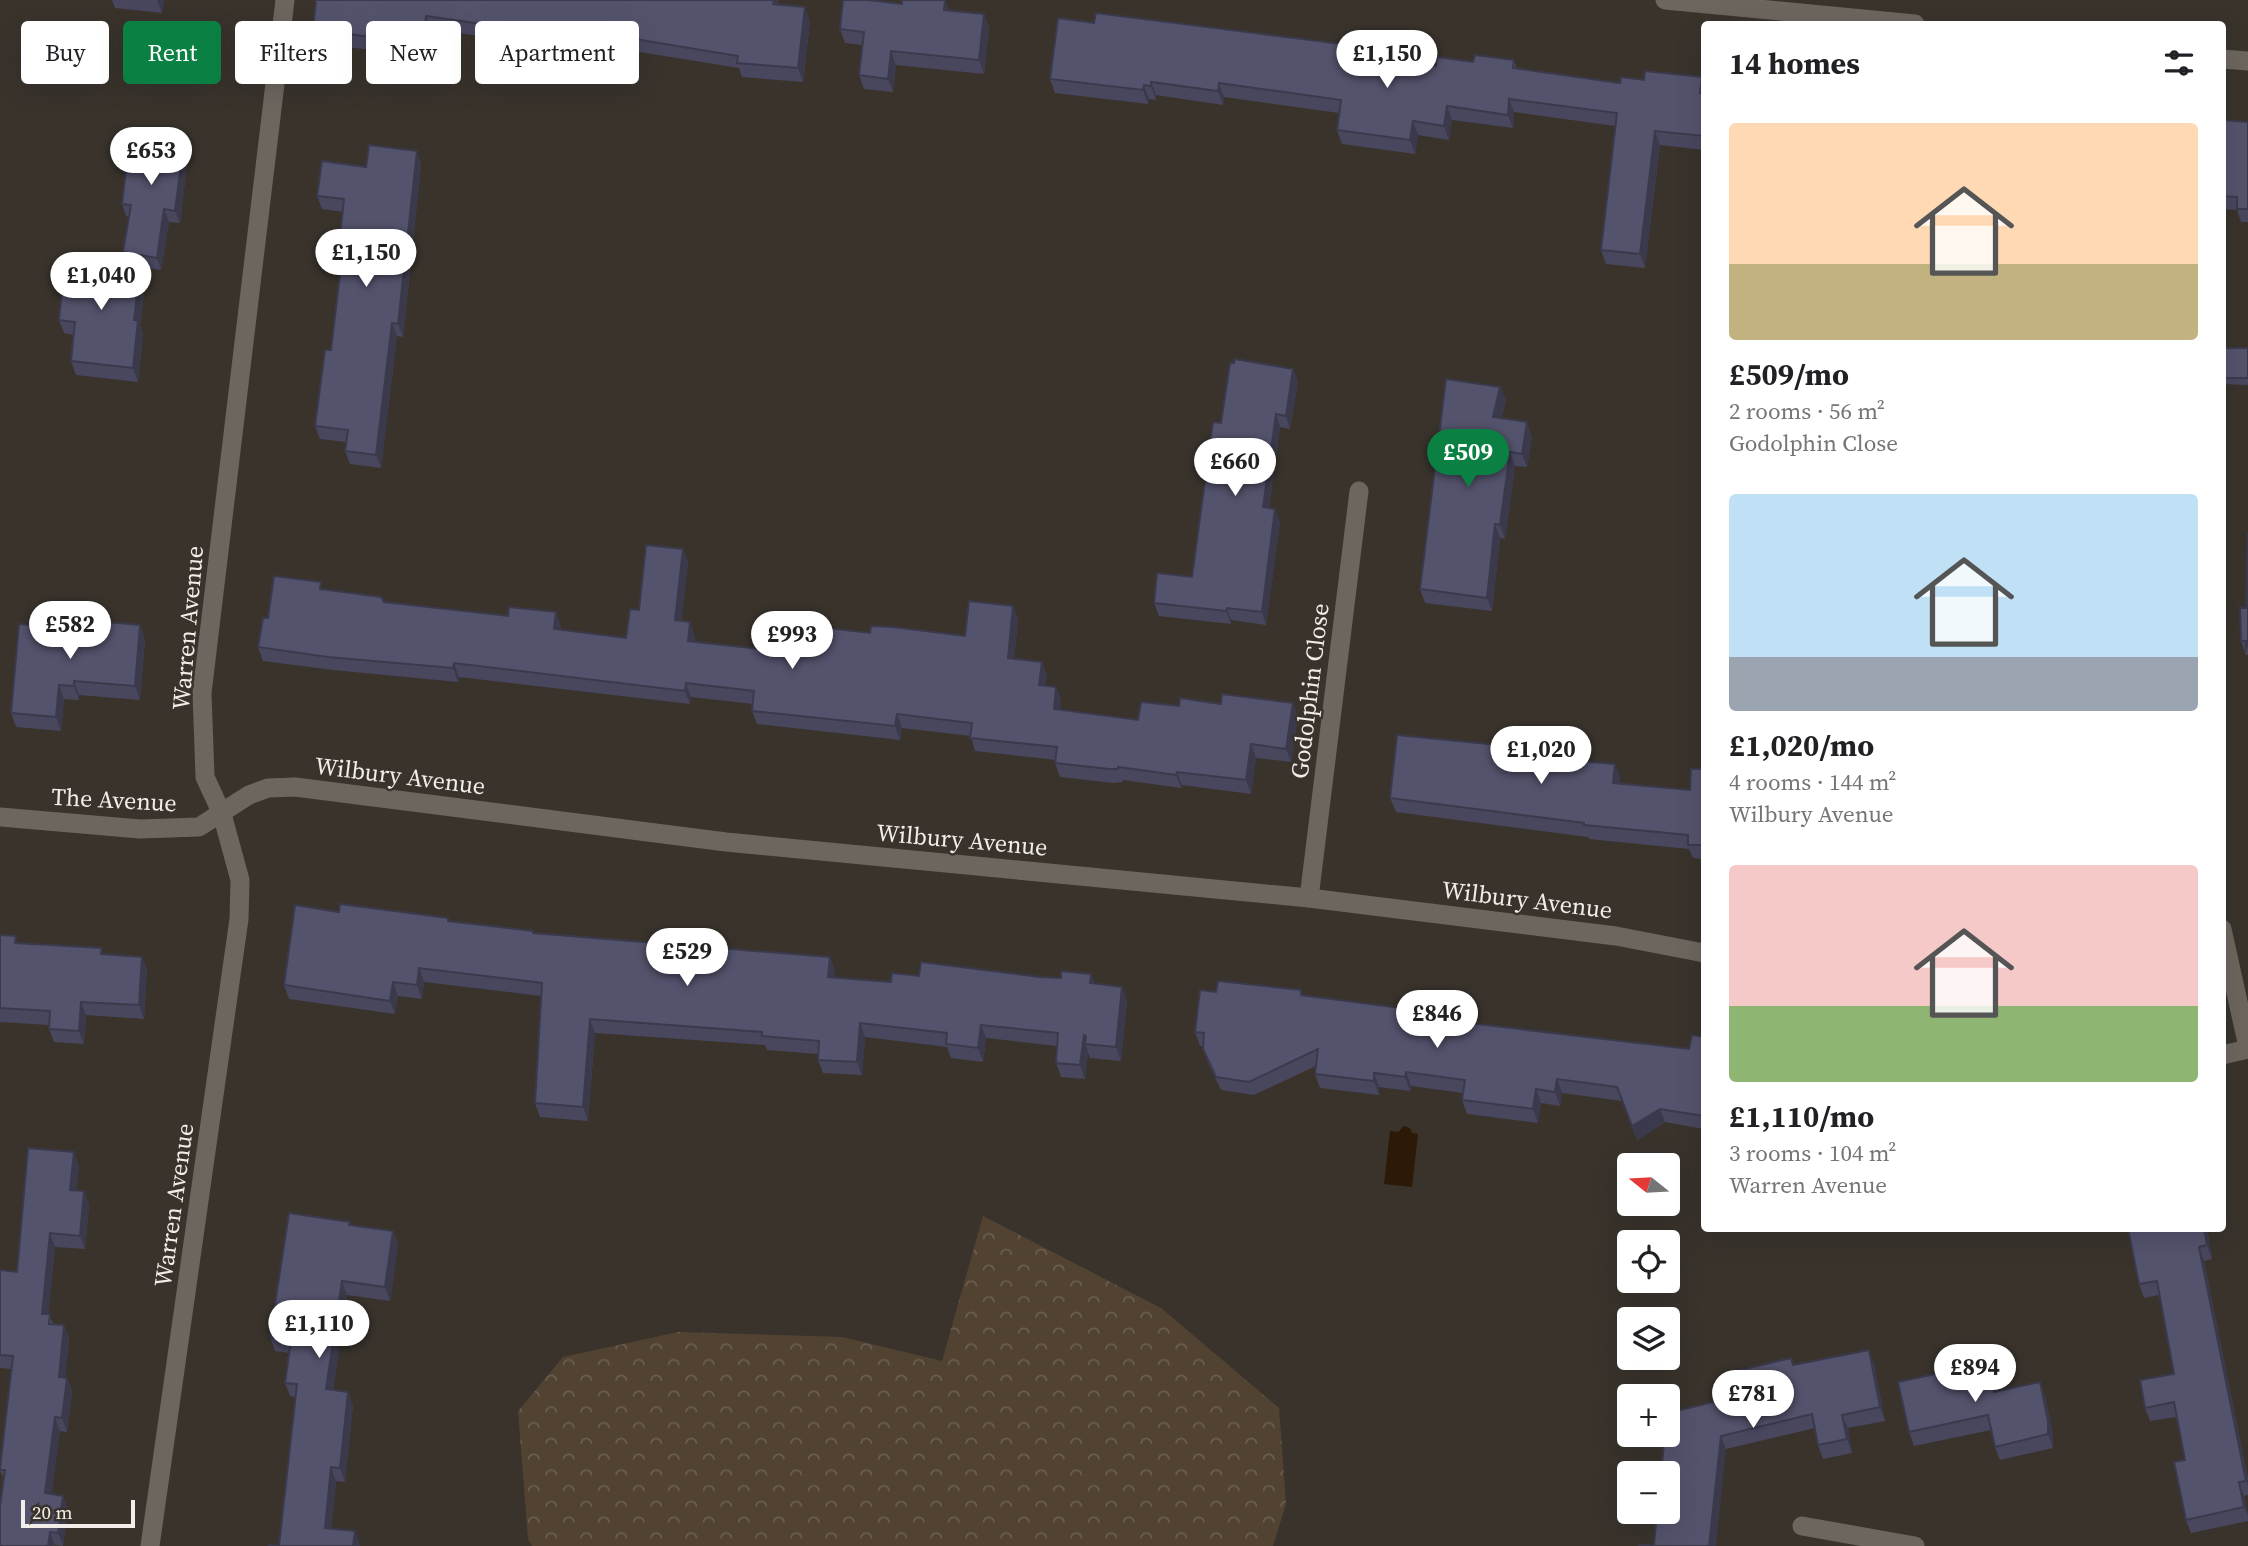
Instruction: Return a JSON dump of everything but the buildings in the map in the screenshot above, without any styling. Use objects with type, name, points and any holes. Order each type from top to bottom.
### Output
[{"type":"street","name":"Warren Avenue","points":[[150,1546],[239,919],[240,880],[222,814],[205,777],[202,693],[285,0]]},
{"type":"street","points":[[1665,0],[1884,21]]},
{"type":"street","points":[[2226,59],[2248,61]]},
{"type":"street","name":"Godolphin Close","points":[[1309,898],[1359,491]]},
{"type":"street","name":"Wilbury Avenue","points":[[222,814],[249,796],[268,789],[295,788],[726,842],[1309,898],[1616,936],[1701,952]]},
{"type":"street","name":"The Avenue","points":[[0,817],[140,829],[199,827],[222,814]]},
{"type":"street","points":[[2226,947],[2248,1048],[2226,1054]]},
{"type":"street","points":[[1802,1526],[1915,1546]]},
{"type":"green space","points":[[983,1216],[1161,1308],[1279,1408],[1286,1504],[1273,1546],[532,1546],[528,1539],[518,1411],[563,1357],[678,1332],[842,1337],[942,1361]]},
{"type":"shaded area","points":[[1404,1126],[1410,1128],[1412,1133],[1418,1134],[1412,1187],[1384,1184],[1390,1131],[1398,1132]]}]
